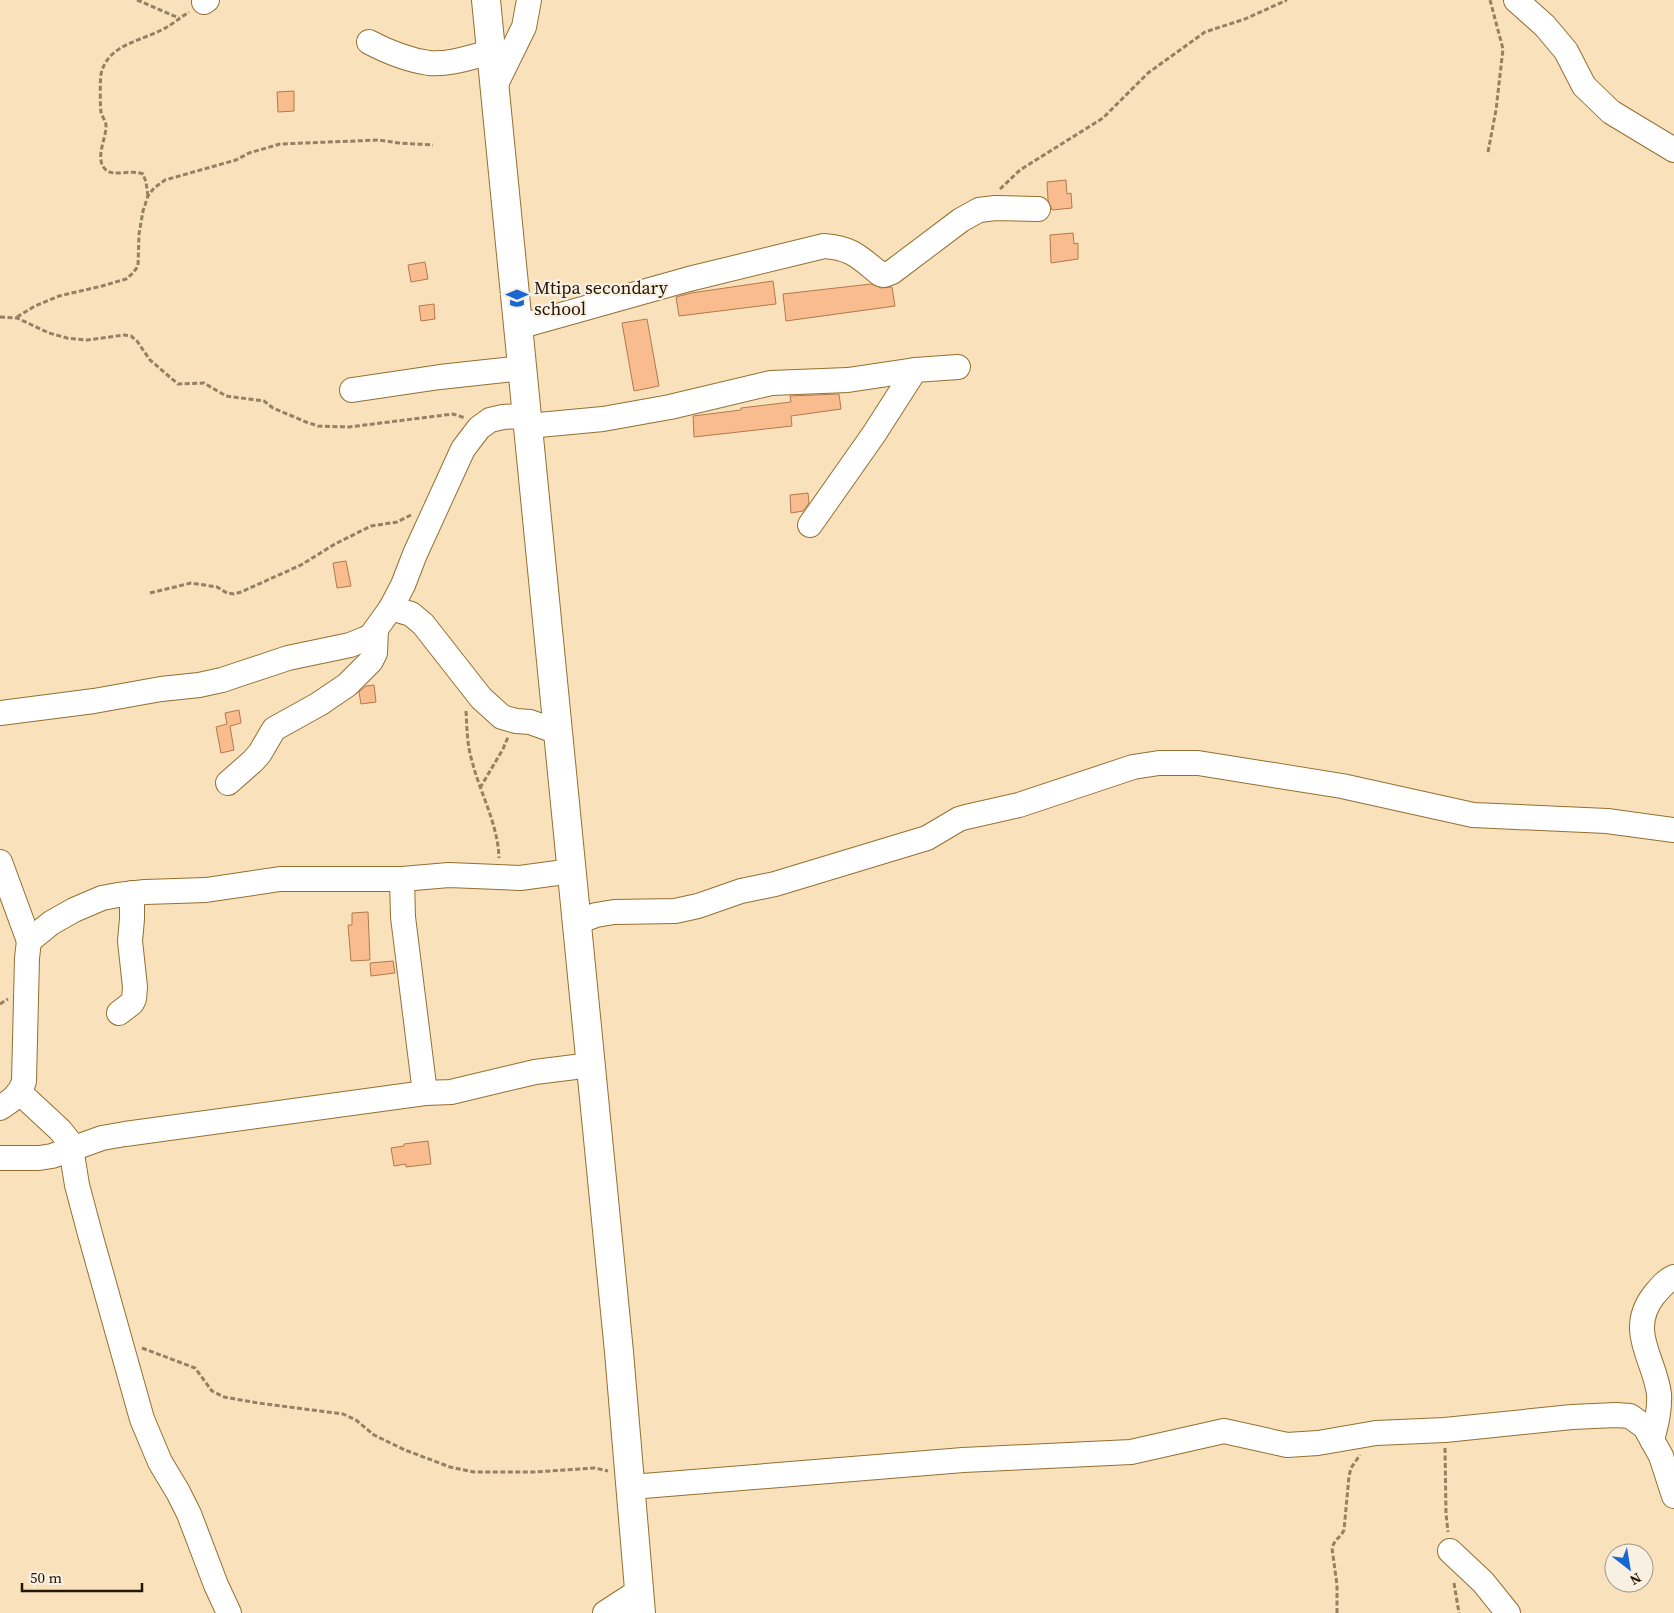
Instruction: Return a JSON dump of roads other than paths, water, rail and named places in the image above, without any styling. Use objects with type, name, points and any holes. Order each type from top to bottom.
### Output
[{"type":"main road","points":[[486,0],[631,1481],[640,1602]]},
{"type":"street","points":[[494,88],[524,27],[529,0]]},
{"type":"street","points":[[1516,0],[1545,26],[1566,51],[1584,86],[1611,112],[1674,150]]},
{"type":"street","points":[[369,42],[390,53],[429,63],[450,62],[491,52]]},
{"type":"street","points":[[518,327],[689,280],[824,246],[841,248],[853,253],[884,275],[892,272],[961,220],[976,212],[995,208],[1038,209]]},
{"type":"street","points":[[0,713],[199,685],[222,680],[288,658],[350,645],[372,636],[391,608],[403,585],[415,554],[463,449],[479,428],[490,420],[518,416],[528,425],[603,419],[670,407],[771,383],[848,380],[915,370],[958,367]]},
{"type":"street","points":[[352,390],[440,377],[522,368]]},
{"type":"street","points":[[810,525],[874,434],[915,370]]},
{"type":"street","points":[[391,608],[411,614],[423,624],[481,698],[502,717],[530,722],[558,732]]},
{"type":"street","points":[[228,783],[256,757],[274,729],[319,704],[348,685],[375,653],[376,629]]},
{"type":"street","points":[[577,922],[596,915],[614,912],[675,912],[698,906],[927,838],[958,819],[1019,805],[1133,767],[1159,763],[1198,763],[1342,786],[1473,815],[1607,821],[1674,830]]},
{"type":"street","points":[[0,862],[29,941],[24,1081],[19,1092],[0,1108]]},
{"type":"street","points":[[29,941],[52,923],[74,910],[102,898],[132,893],[206,890],[280,879],[402,879],[449,876],[520,878],[572,871]]},
{"type":"street","points":[[402,879],[403,917],[425,1093]]},
{"type":"street","points":[[119,1013],[132,1003],[134,999],[135,987],[130,941],[132,893]]},
{"type":"street","points":[[0,1158],[52,1156],[102,1138],[125,1134],[425,1093],[452,1092],[534,1072],[591,1066]]},
{"type":"street","points":[[19,1092],[60,1130],[68,1140],[77,1186],[118,1339],[142,1419],[160,1462],[189,1514],[216,1585],[229,1613]]},
{"type":"street","points":[[1652,1440],[1659,1407],[1659,1393],[1642,1336],[1643,1318],[1651,1299],[1661,1286],[1674,1277]]},
{"type":"street","points":[[631,1481],[963,1460],[1131,1452],[1224,1431],[1288,1444],[1318,1443],[1376,1433],[1445,1430],[1572,1417],[1616,1415],[1630,1416],[1645,1427],[1661,1456],[1674,1496]]},
{"type":"street","points":[[1450,1551],[1483,1582],[1508,1613]]},
{"type":"street","points":[[605,1613],[640,1602]]},
{"type":"place","name":"Mtipa secondary school","points":[[517,298]]}]
